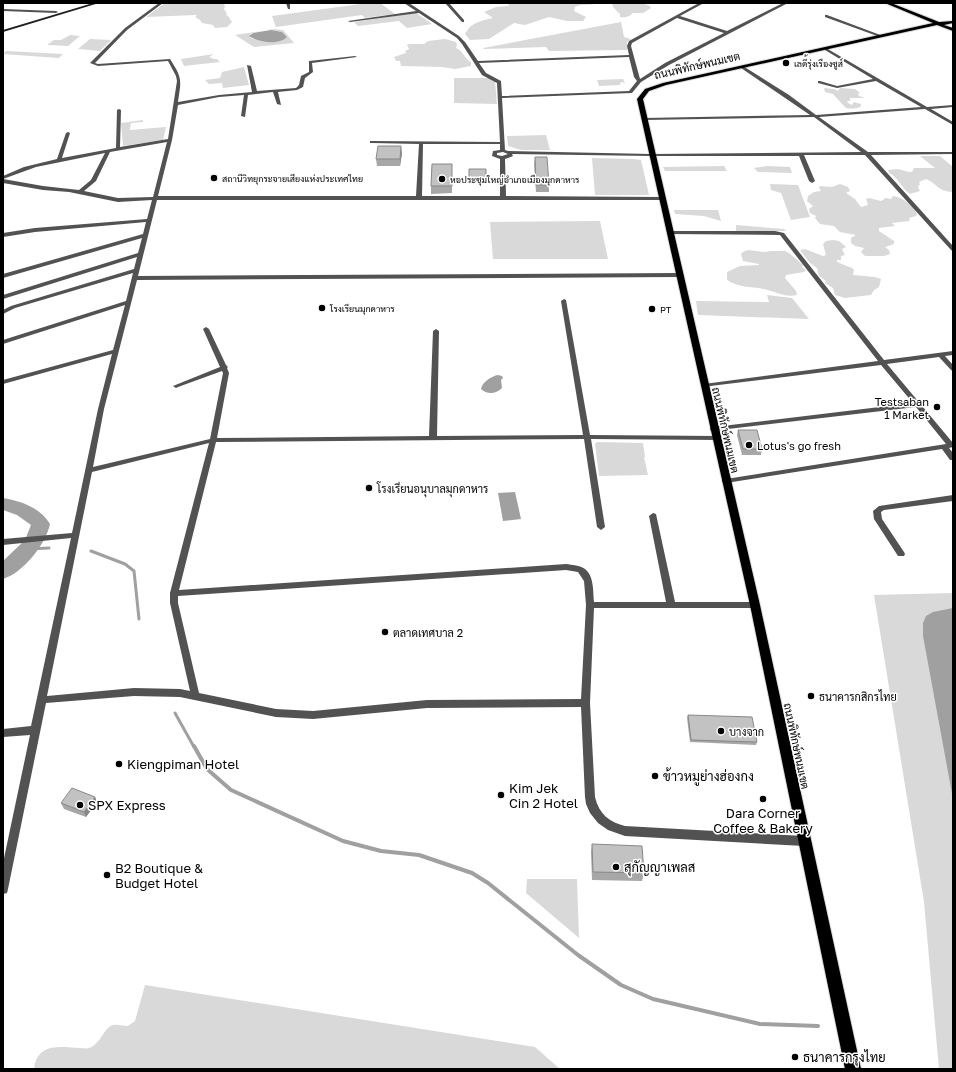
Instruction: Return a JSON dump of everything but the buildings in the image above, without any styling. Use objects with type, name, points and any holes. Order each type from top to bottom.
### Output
[{"type":"main road","points":[[3,27],[85,3]]},
{"type":"main road","points":[[3,31],[97,3]]},
{"type":"main road","points":[[887,3],[939,22],[953,22]]},
{"type":"main road","points":[[897,3],[953,30]]},
{"type":"main road","points":[[71,7],[77,9]]},
{"type":"main road","points":[[939,22],[953,18]]},
{"type":"main road","name":"ถนนพิทักษ์พนมเขต","points":[[854,1069],[804,841],[755,605],[678,275],[640,99],[641,95],[649,89],[939,22]]},
{"type":"main road","points":[[947,23],[953,26]]},
{"type":"street","points":[[3,889],[101,409],[156,198],[170,140],[176,104],[178,76],[170,60],[98,65],[92,63],[126,29],[161,3]]},
{"type":"street","points":[[288,3],[289,8]]},
{"type":"street","points":[[406,3],[458,37],[484,74],[499,82],[502,143],[505,155],[503,198]]},
{"type":"street","points":[[447,3],[463,20]]},
{"type":"street","points":[[639,81],[636,77],[631,56],[629,46],[630,42],[702,3]]},
{"type":"street","points":[[500,97],[626,92],[633,90],[639,81],[667,64],[786,3]]},
{"type":"street","points":[[3,10],[56,12]]},
{"type":"street","points":[[350,21],[419,12]]},
{"type":"street","points":[[826,16],[881,36]]},
{"type":"street","points":[[678,17],[728,32]]},
{"type":"street","points":[[826,49],[953,124]]},
{"type":"street","points":[[176,104],[219,96],[293,90],[300,87],[303,77],[311,72],[310,62],[355,56]]},
{"type":"street","points":[[477,62],[631,56]]},
{"type":"street","points":[[249,66],[255,93]]},
{"type":"street","points":[[743,67],[816,116],[867,154],[953,249]]},
{"type":"street","points":[[820,82],[837,88],[878,79]]},
{"type":"street","points":[[275,91],[279,104]]},
{"type":"street","points":[[244,116],[246,94]]},
{"type":"street","points":[[644,119],[816,116],[953,106]]},
{"type":"street","points":[[118,148],[119,110]]},
{"type":"street","points":[[58,161],[68,133]]},
{"type":"street","points":[[3,178],[29,167],[118,148],[170,140]]},
{"type":"street","points":[[372,142],[502,143]]},
{"type":"street","points":[[419,198],[421,143]]},
{"type":"street","points":[[80,192],[93,182],[109,150]]},
{"type":"street","points":[[505,155],[638,156],[953,153]]},
{"type":"street","points":[[801,154],[812,180]]},
{"type":"street","points":[[3,181],[43,188],[80,192],[118,200],[156,198],[661,198]]},
{"type":"street","points":[[3,235],[35,230],[150,220]]},
{"type":"street","points":[[669,233],[782,234],[949,446],[953,458]]},
{"type":"street","points":[[3,276],[146,235]]},
{"type":"street","points":[[3,297],[141,254]]},
{"type":"street","points":[[3,312],[13,307],[137,270]]},
{"type":"street","points":[[135,278],[678,275]]},
{"type":"street","points":[[564,301],[601,527]]},
{"type":"street","points":[[3,342],[128,302]]},
{"type":"street","points":[[195,695],[174,603],[174,593],[213,440],[226,373],[225,367],[206,329]]},
{"type":"street","points":[[433,438],[436,331]]},
{"type":"street","points":[[3,382],[115,351]]},
{"type":"street","points":[[704,386],[953,353]]},
{"type":"street","points":[[940,354],[953,369]]},
{"type":"street","points":[[176,386],[225,367]]},
{"type":"street","points":[[89,470],[213,440],[587,437],[715,434],[917,405]]},
{"type":"street","points":[[726,481],[949,446]]},
{"type":"street","points":[[901,554],[878,519],[877,511],[882,508],[953,498]]},
{"type":"street","points":[[653,516],[671,605]]},
{"type":"street","points":[[3,542],[76,535]]},
{"type":"street","points":[[174,593],[566,567],[581,570],[585,574],[588,581],[590,604],[585,703],[590,797],[591,806],[596,816],[604,823],[624,831],[804,841]]},
{"type":"street","points":[[590,604],[755,605]]},
{"type":"street","points":[[41,700],[134,692],[173,692],[195,695],[276,713],[313,715],[428,704],[585,703]]},
{"type":"street","points":[[3,733],[36,730]]},
{"type":"shaded area","points":[[165,3],[223,3],[227,14],[226,15],[232,22],[227,27],[215,28],[213,25],[202,23],[195,17],[197,16],[196,15],[146,17]]},
{"type":"shaded area","points":[[368,3],[380,3],[395,14],[365,18],[362,15],[276,27],[272,16]]},
{"type":"shaded area","points":[[510,3],[599,3],[575,7],[574,11],[586,17],[583,21],[567,21],[549,17],[525,25],[514,23],[489,39],[470,40],[465,34],[473,24],[493,18],[484,12],[496,7],[508,6]]},
{"type":"shaded area","points":[[612,3],[642,3],[650,6],[651,8],[643,13],[632,13],[628,16],[620,17],[620,14],[613,7]]},
{"type":"shaded area","points":[[416,13],[432,24],[407,28],[399,21],[358,26],[354,22]]},
{"type":"shaded area","points":[[621,22],[624,37],[631,39],[627,42],[627,50],[549,51],[546,47],[483,48]]},
{"type":"shaded area","points":[[274,29],[283,30],[294,43],[254,47],[235,35],[256,32],[250,34],[251,38],[261,41],[277,42],[282,32],[271,30],[264,31]]},
{"type":"shaded area","points":[[271,30],[282,32],[287,37],[283,40],[268,42],[257,40],[249,36],[253,33]]},
{"type":"shaded area","points":[[70,35],[80,36],[68,46],[47,45],[54,40],[61,40]]},
{"type":"shaded area","points":[[90,39],[111,40],[100,51],[78,49]]},
{"type":"shaded area","points":[[445,39],[456,42],[456,48],[459,49],[471,62],[471,66],[455,69],[442,67],[401,66],[400,61],[396,61],[394,57],[406,53],[405,51],[409,49],[407,45],[409,44],[424,44],[428,41]]},
{"type":"shaded area","points":[[6,51],[63,54],[59,58],[3,54]]},
{"type":"shaded area","points":[[214,54],[209,57],[217,59],[220,62],[184,66],[181,59]]},
{"type":"shaded area","points":[[244,67],[249,85],[223,88],[222,83],[209,84],[205,80],[220,78],[222,72]]},
{"type":"shaded area","points":[[454,78],[490,78],[495,81],[497,104],[454,103]]},
{"type":"shaded area","points":[[623,79],[625,83],[621,82],[620,85],[599,86],[597,80]]},
{"type":"shaded area","points":[[824,88],[838,91],[840,88],[855,89],[860,93],[858,94],[859,96],[865,98],[850,98],[850,101],[847,101],[848,103],[852,105],[854,102],[861,104],[861,106],[850,109],[846,108],[833,94],[825,92]]},
{"type":"shaded area","points":[[143,120],[143,122],[131,123],[130,130],[166,127],[163,140],[123,146],[121,123]]},
{"type":"shaded area","points":[[546,135],[550,150],[521,150],[508,146],[507,136]]},
{"type":"shaded area","points":[[920,156],[940,156],[953,167],[953,192],[941,189],[926,179],[919,182],[920,184],[918,187],[920,191],[910,194],[895,177],[889,173],[888,170],[898,169],[912,172],[914,168],[935,168]]},
{"type":"shaded area","points":[[592,158],[641,160],[649,195],[595,195]]},
{"type":"shaded area","points":[[724,166],[727,171],[665,171],[663,167]]},
{"type":"shaded area","points":[[768,166],[790,167],[792,173],[758,172],[754,168]]},
{"type":"shaded area","points":[[770,184],[798,185],[810,217],[791,220],[781,193],[771,190]]},
{"type":"shaded area","points":[[840,184],[848,187],[850,191],[846,193],[855,199],[861,207],[868,205],[866,199],[869,198],[881,201],[886,198],[891,199],[893,196],[904,200],[915,211],[917,214],[916,216],[909,218],[909,221],[892,223],[895,226],[879,228],[879,231],[894,241],[894,244],[885,247],[889,250],[890,254],[884,256],[865,256],[861,252],[864,248],[855,246],[851,243],[851,238],[856,235],[840,232],[834,226],[820,224],[815,218],[816,216],[810,213],[809,209],[813,206],[807,201],[808,196],[814,192],[821,191],[819,188],[820,186],[832,187]]},
{"type":"shaded area","points":[[674,210],[718,210],[721,221],[704,216],[675,214]]},
{"type":"shaded area","points":[[600,221],[608,259],[493,259],[490,222]]},
{"type":"shaded area","points":[[736,225],[784,229],[786,231],[736,231]]},
{"type":"shaded area","points":[[826,241],[839,241],[846,247],[842,249],[845,255],[841,256],[841,260],[837,260],[837,262],[852,268],[854,270],[853,275],[881,279],[879,287],[874,290],[871,295],[845,298],[835,295],[833,288],[825,283],[826,281],[819,276],[817,268],[810,263],[800,250],[805,249],[823,256],[826,255],[823,244]]},
{"type":"shaded area","points":[[748,250],[765,252],[785,251],[803,265],[802,267],[806,270],[804,272],[786,275],[785,278],[796,291],[797,295],[784,295],[763,289],[740,286],[727,280],[727,272],[740,266],[759,265],[743,261],[741,254]]},
{"type":"shaded area","points":[[767,295],[792,298],[809,319],[698,315],[696,301],[769,302]]},
{"type":"shaded area","points":[[498,375],[502,376],[503,378],[501,380],[502,388],[500,390],[494,393],[489,393],[481,389],[483,384]]},
{"type":"shaded area","points":[[597,442],[643,443],[648,475],[599,476],[595,444]]},
{"type":"shaded area","points":[[515,492],[521,519],[503,521],[498,493]]},
{"type":"shaded area","points":[[953,593],[953,1069],[939,1069],[924,902],[874,595]]},
{"type":"shaded area","points":[[953,608],[953,799],[923,636],[923,623],[926,616],[933,612]]},
{"type":"shaded area","points":[[527,879],[577,879],[579,938],[526,893]]},
{"type":"shaded area","points":[[145,985],[535,1047],[560,1069],[34,1069],[36,1060],[45,1050],[58,1047],[88,1048],[97,1043],[110,1026],[128,1026],[135,1021]]},
{"type":"waterway","points":[[3,504],[24,511],[38,520],[41,524],[32,545],[3,572]]},
{"type":"waterway","points":[[28,549],[49,548]]},
{"type":"waterway","points":[[91,551],[125,564],[134,571],[139,619]]},
{"type":"waterway","points":[[175,713],[194,747]]},
{"type":"waterway","points":[[194,746],[207,769],[231,790],[343,841],[381,851],[419,855],[472,873],[488,883],[578,955],[621,985],[653,999],[760,1024],[818,1026]]},
{"type":"place","name":"เลดี้รุ่งเรืองชูส์","points":[[786,63]]},
{"type":"place","name":"สถานีวิทยุกระจายเสียงแห่งประเทศไทย","points":[[214,178]]},
{"type":"place","name":"หอประชุมใหญ่อำเภอเมืองมุกดาหาร","points":[[442,179]]},
{"type":"place","name":"โรงเรียนมุกดาหาร","points":[[322,308]]},
{"type":"place","name":"PT","points":[[652,309]]},
{"type":"place","name":"Testsaban 1 Market","points":[[937,407]]},
{"type":"place","name":"Lotus's go fresh","points":[[749,445]]},
{"type":"place","name":"โรงเรียนอนุบาลมุกดาหาร","points":[[369,488]]},
{"type":"place","name":"ตลาดเทศบาล 2","points":[[385,632]]},
{"type":"place","name":"ธนาคารกสิกรไทย","points":[[811,696]]},
{"type":"place","name":"บางจาก","points":[[721,731]]},
{"type":"place","name":"Kiengpiman Hotel","points":[[119,764]]},
{"type":"place","name":"ข้าวหมูย่างฮ่องกง","points":[[655,776]]},
{"type":"place","name":"Kim Jek Cin 2 Hotel","points":[[501,795]]},
{"type":"place","name":"Dara Corner Coffee & Bakery","points":[[763,799]]},
{"type":"place","name":"SPX Express","points":[[80,805]]},
{"type":"place","name":"สุกัญญาเพลส","points":[[616,867]]},
{"type":"place","name":"B2 Boutique & Budget Hotel","points":[[107,875]]},
{"type":"place","name":"ธนาคารกรุงไทย","points":[[795,1057]]}]
